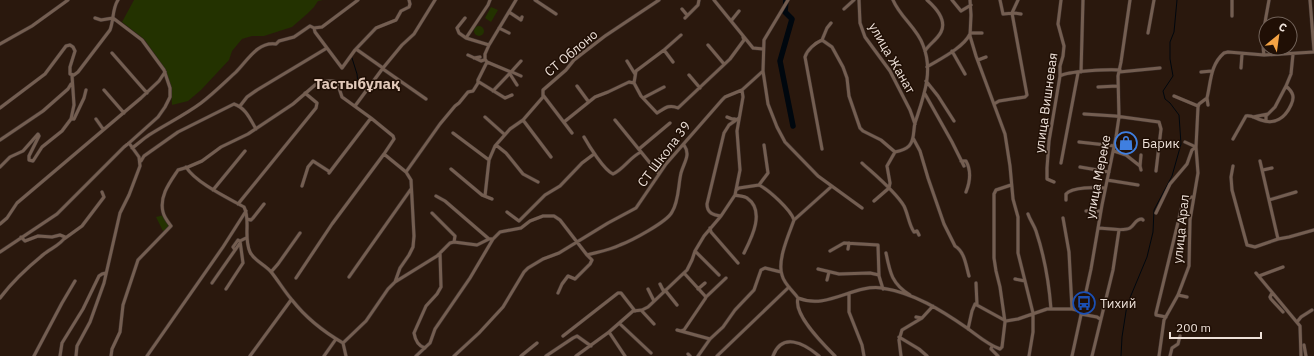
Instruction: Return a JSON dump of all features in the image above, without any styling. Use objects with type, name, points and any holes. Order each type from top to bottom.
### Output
[{"type":"street","points":[[0,44],[32,26],[68,0]]},
{"type":"street","points":[[72,77],[82,68],[110,30],[115,5],[118,0]]},
{"type":"street","points":[[132,148],[149,134],[200,104],[265,44],[276,44],[279,41],[294,37],[310,26],[314,28],[322,27],[358,0]]},
{"type":"street","points":[[314,28],[315,32],[342,68],[356,49],[376,28],[396,20],[401,11],[409,7],[409,0]]},
{"type":"street","points":[[356,106],[402,45],[414,34],[436,0]]},
{"type":"street","points":[[466,38],[490,0]]},
{"type":"street","points":[[406,172],[445,118],[455,106],[460,103],[468,92],[473,91],[479,82],[478,80],[489,45],[516,0]]},
{"type":"street","points":[[535,0],[556,14]]},
{"type":"street","name":"СТ Облоно","points":[[485,196],[489,160],[496,145],[504,134],[523,120],[543,95],[543,90],[566,70],[571,62],[605,36],[659,0]]},
{"type":"street","points":[[682,9],[686,17],[698,5],[699,0]]},
{"type":"street","points":[[714,0],[753,48],[763,50]]},
{"type":"street","points":[[788,0],[764,40],[763,71],[768,104],[785,142],[818,176],[862,208]]},
{"type":"street","points":[[844,9],[854,0]]},
{"type":"street","name":"улица Жанат","points":[[859,0],[860,23],[865,37],[894,78],[910,110],[915,124]]},
{"type":"street","points":[[874,201],[889,188],[890,183],[887,166],[895,152],[908,147],[912,139],[925,93],[927,67],[924,51],[920,40],[893,0]]},
{"type":"street","points":[[924,51],[936,39],[942,29],[940,14],[927,0]]},
{"type":"street","points":[[952,0],[961,10],[971,5]]},
{"type":"street","points":[[970,0],[970,33],[978,60],[1005,134],[1013,199],[1018,217],[1018,253],[1033,313],[1033,332],[1028,356]]},
{"type":"street","points":[[1000,0],[1002,14],[1021,14]]},
{"type":"street","points":[[994,104],[999,101],[1025,97],[1028,94],[1014,31],[1012,13],[1018,0]]},
{"type":"street","name":"улица Вишневая","points":[[1054,182],[1047,179],[1047,168],[1050,136],[1064,46],[1058,24],[1061,0]]},
{"type":"street","points":[[1061,163],[1079,72],[1083,0]]},
{"type":"street","name":"улица Мереке","points":[[1072,356],[1091,269],[1105,188],[1115,146],[1119,117],[1117,86],[1118,76],[1130,0]]},
{"type":"street","points":[[1148,33],[1154,0]]},
{"type":"street","points":[[1232,0],[1232,16]]},
{"type":"street","points":[[1266,16],[1269,0]]},
{"type":"street","points":[[1298,53],[1314,51],[1310,0]]},
{"type":"street","points":[[731,21],[739,11]]},
{"type":"street","points":[[508,12],[522,20]]},
{"type":"street","points":[[0,252],[57,214],[124,147],[158,117],[170,97],[170,88],[164,72],[142,40],[113,18],[101,20],[95,18]]},
{"type":"street","points":[[465,18],[457,28],[459,33],[466,38],[489,45]]},
{"type":"street","points":[[822,149],[805,57],[809,50],[822,40],[826,28],[831,23]]},
{"type":"street","points":[[499,28],[509,33]]},
{"type":"street","points":[[927,67],[952,51],[967,39],[970,33]]},
{"type":"street","points":[[970,33],[982,33]]},
{"type":"street","points":[[681,35],[664,50],[636,70],[634,83],[643,98],[657,113],[668,106],[680,107],[724,64],[742,43],[744,39],[743,37]]},
{"type":"street","points":[[822,40],[832,47],[843,67],[847,78],[849,96],[860,128],[881,140],[895,152]]},
{"type":"street","points":[[0,108],[45,74],[64,47],[68,45],[73,47],[75,51],[69,71],[72,77],[70,90],[74,105],[71,119],[62,132],[42,147],[33,161],[29,160],[29,156],[39,136],[38,134],[23,151],[10,158],[0,167]]},
{"type":"street","points":[[708,45],[724,64]]},
{"type":"street","points":[[240,106],[247,97],[257,90],[327,48]]},
{"type":"street","points":[[356,49],[426,99]]},
{"type":"street","points":[[664,50],[673,62]]},
{"type":"street","points":[[952,51],[965,74]]},
{"type":"street","points":[[1208,105],[1212,71],[1221,55],[1228,52],[1258,55]]},
{"type":"street","points":[[112,53],[147,93]]},
{"type":"street","points":[[1242,54],[1242,68]]},
{"type":"street","points":[[468,55],[481,61],[485,60]]},
{"type":"street","points":[[1266,121],[1265,118],[1275,106],[1291,74],[1293,56]]},
{"type":"street","points":[[474,58],[480,57],[520,76]]},
{"type":"street","points":[[978,60],[986,57]]},
{"type":"street","points":[[493,91],[521,61]]},
{"type":"street","points":[[627,61],[635,74]]},
{"type":"street","points":[[1060,76],[1063,74],[1079,72],[1160,68]]},
{"type":"street","name":"СТ Школа 39","points":[[454,356],[503,306],[524,272],[534,264],[559,253],[636,208],[659,174],[701,122],[725,97],[742,90],[763,71]]},
{"type":"street","points":[[1201,72],[1212,71]]},
{"type":"street","points":[[0,224],[7,218],[17,203],[147,93],[159,81],[164,72]]},
{"type":"street","points":[[511,73],[517,85]]},
{"type":"street","points":[[689,75],[700,88]]},
{"type":"street","points":[[111,356],[112,349],[120,332],[123,305],[138,260],[171,226],[163,212],[164,191],[178,170],[202,161],[220,147],[256,129],[292,104],[317,84],[326,81],[334,81],[338,85],[342,97],[356,106],[394,137],[384,154],[332,224],[296,278]]},
{"type":"street","points":[[926,81],[938,96],[954,121]]},
{"type":"street","points":[[479,82],[505,98],[512,95]]},
{"type":"street","points":[[564,122],[588,101],[595,97],[629,82],[634,83]]},
{"type":"street","points":[[577,86],[588,101]]},
{"type":"street","points":[[1098,87],[1117,86]]},
{"type":"street","points":[[1234,139],[1246,116],[1266,121],[1275,121],[1283,118],[1294,100],[1294,97],[1286,86]]},
{"type":"street","points":[[643,98],[664,87]]},
{"type":"street","points":[[0,140],[16,128],[31,120],[70,90]]},
{"type":"street","points":[[71,119],[74,120],[86,90]]},
{"type":"street","points":[[104,90],[124,113]]},
{"type":"street","points":[[576,356],[609,332],[629,313],[648,307],[689,268],[695,251],[735,195],[740,170],[738,140],[739,116],[743,97],[742,90]]},
{"type":"street","points":[[238,204],[316,108],[317,103],[305,93]]},
{"type":"street","points":[[925,93],[964,166]]},
{"type":"street","points":[[543,95],[572,134]]},
{"type":"street","points":[[1174,96],[1182,101],[1198,106],[1208,98]]},
{"type":"street","points":[[140,159],[178,132],[234,104],[240,106],[244,110],[256,129]]},
{"type":"street","name":"улица Арал","points":[[1159,356],[1164,320],[1178,295],[1189,266],[1190,220],[1198,173],[1196,147],[1198,106]]},
{"type":"street","points":[[1084,114],[1157,121],[1160,123],[1161,129],[1156,171]]},
{"type":"street","points":[[1253,117],[1268,114]]},
{"type":"street","points":[[727,117],[735,119],[739,116]]},
{"type":"street","points":[[721,216],[709,212],[707,210],[707,204],[724,133],[729,125],[739,116]]},
{"type":"street","points":[[485,117],[504,134]]},
{"type":"street","points":[[302,186],[308,166],[313,161],[330,173],[371,118]]},
{"type":"street","points":[[96,119],[103,129]]},
{"type":"street","points":[[523,120],[551,157]]},
{"type":"street","points":[[615,120],[659,174]]},
{"type":"street","points":[[639,148],[670,123]]},
{"type":"street","points":[[858,133],[860,128]]},
{"type":"street","points":[[453,133],[489,160]]},
{"type":"street","points":[[584,137],[594,154],[608,171],[613,174],[619,171],[633,157],[641,152]]},
{"type":"street","points":[[912,139],[920,151],[944,224],[965,262],[969,276]]},
{"type":"street","points":[[1079,142],[1115,146]]},
{"type":"street","points":[[1156,213],[1170,184],[1186,164],[1192,150],[1196,147],[1186,142]]},
{"type":"street","points":[[76,356],[77,346],[96,307],[104,283],[120,213],[139,171],[140,159],[129,144]]},
{"type":"street","points":[[587,255],[620,245],[645,233],[671,214],[675,207],[678,187],[688,154],[688,150],[684,144]]},
{"type":"street","points":[[496,145],[509,157],[523,174],[538,182]]},
{"type":"street","points":[[759,185],[768,172],[764,145]]},
{"type":"street","points":[[1114,150],[1138,162],[1141,157],[1141,170]]},
{"type":"street","points":[[213,190],[245,151]]},
{"type":"street","points":[[509,157],[512,152]]},
{"type":"street","points":[[384,154],[406,172],[411,180],[414,236],[413,247],[400,268],[395,282]]},
{"type":"street","points":[[507,212],[519,221],[545,194],[560,186],[567,177],[594,154]]},
{"type":"street","points":[[1133,160],[1140,166]]},
{"type":"street","points":[[961,161],[966,161],[968,164],[970,180],[966,192]]},
{"type":"street","points":[[1260,161],[1278,239]]},
{"type":"street","points":[[862,163],[889,188],[903,206],[910,220],[912,230],[914,232],[917,231],[919,235]]},
{"type":"street","points":[[1233,166],[1231,177],[1232,190],[1247,245],[1255,247],[1278,239],[1314,230]]},
{"type":"street","points":[[186,167],[190,174],[213,190],[244,208],[247,219],[246,238],[251,255],[271,272],[291,300],[309,318],[343,343],[347,355]]},
{"type":"street","points":[[1080,167],[1109,172]]},
{"type":"street","points":[[1262,170],[1272,168]]},
{"type":"street","points":[[451,169],[485,196],[492,199]]},
{"type":"street","points":[[1108,180],[1138,185]]},
{"type":"street","points":[[736,190],[739,188],[759,185],[774,196],[793,215],[794,220]]},
{"type":"street","points":[[832,186],[794,220],[783,253],[781,272],[784,280],[798,298],[811,301],[836,299],[862,289],[881,287],[914,297],[933,306],[1000,350],[1002,347],[1005,320],[994,258],[994,194],[996,190],[1012,185]]},
{"type":"street","points":[[1066,200],[1066,194],[1071,190],[1105,188]]},
{"type":"street","points":[[349,277],[411,189]]},
{"type":"street","points":[[0,298],[27,269],[64,237],[82,226],[104,197],[102,192]]},
{"type":"street","points":[[1269,200],[1296,192]]},
{"type":"street","points":[[735,195],[747,198],[753,206],[756,214],[756,225],[744,253]]},
{"type":"street","points":[[436,196],[445,201],[491,239]]},
{"type":"street","points":[[1166,317],[1156,313],[1182,206],[1185,200],[1194,196]]},
{"type":"street","points":[[247,219],[251,220],[264,204]]},
{"type":"street","points":[[147,356],[246,211]]},
{"type":"street","points":[[1086,211],[1101,211]]},
{"type":"street","points":[[432,213],[455,236],[454,242]]},
{"type":"street","points":[[1028,214],[1036,231],[1041,250],[1046,271],[1051,309]]},
{"type":"street","points":[[343,343],[366,321],[388,289],[395,282],[437,256],[447,245],[454,242],[476,245],[491,239],[500,232],[521,228],[530,221],[543,216],[552,215],[558,217],[592,260],[575,279],[568,276],[558,293]]},
{"type":"street","points":[[1063,218],[1069,252],[1072,309]]},
{"type":"street","points":[[1098,228],[1119,232],[1131,227],[1138,219],[1143,220]]},
{"type":"street","points":[[710,228],[711,232],[738,263]]},
{"type":"street","points":[[1092,356],[1113,270],[1119,232]]},
{"type":"street","points":[[271,272],[300,233]]},
{"type":"street","points":[[21,237],[25,241],[38,236],[64,237]]},
{"type":"street","points":[[212,283],[240,241],[246,238]]},
{"type":"street","points":[[416,356],[430,343],[435,329],[470,278],[491,239]]},
{"type":"street","points":[[226,289],[243,263],[240,241]]},
{"type":"street","points":[[830,251],[844,243],[878,245],[881,287]]},
{"type":"street","points":[[848,249],[849,243]]},
{"type":"street","points":[[695,251],[719,275]]},
{"type":"street","points":[[425,348],[422,348],[414,338],[414,333],[426,306],[441,287],[440,253]]},
{"type":"street","points":[[886,253],[895,282],[914,297]]},
{"type":"street","points":[[1259,276],[1283,267]]},
{"type":"street","points":[[698,356],[710,339],[723,327],[735,310],[754,290],[761,270],[765,268],[781,272]]},
{"type":"street","points":[[818,269],[839,274],[870,273],[879,275]]},
{"type":"street","points":[[827,280],[829,272]]},
{"type":"street","points":[[60,356],[61,347],[64,340],[76,321],[99,276],[106,273]]},
{"type":"street","points":[[684,273],[706,297]]},
{"type":"street","points":[[1256,273],[1297,322],[1300,329],[1301,356]]},
{"type":"street","points":[[710,339],[679,330],[684,330],[706,297],[726,278]]},
{"type":"street","points":[[1015,279],[1025,281]]},
{"type":"street","points":[[34,356],[75,281]]},
{"type":"street","points":[[698,289],[705,283]]},
{"type":"street","points":[[976,283],[977,305]]},
{"type":"street","points":[[660,284],[664,291],[677,305]]},
{"type":"street","points":[[717,356],[789,287]]},
{"type":"street","points":[[648,289],[654,301]]},
{"type":"street","points":[[563,336],[618,293],[625,297],[635,311]]},
{"type":"street","points":[[849,293],[849,312],[862,345],[864,356]]},
{"type":"street","points":[[1272,293],[1270,299],[1283,312]]},
{"type":"street","points":[[1178,295],[1187,297]]},
{"type":"street","points":[[798,298],[797,304],[801,314],[816,337],[835,356]]},
{"type":"street","points":[[250,356],[291,300]]},
{"type":"street","points":[[968,329],[974,305],[977,305]]},
{"type":"street","points":[[977,305],[1005,320],[1018,319],[1033,313],[1051,309],[1072,309],[1100,319]]},
{"type":"street","points":[[901,356],[899,337],[904,328],[922,318],[933,306]]},
{"type":"street","points":[[641,310],[654,324]]},
{"type":"street","points":[[1297,322],[1301,317],[1312,310]]},
{"type":"street","points":[[916,317],[922,318]]},
{"type":"street","points":[[619,323],[651,353]]},
{"type":"street","points":[[609,332],[624,356]]},
{"type":"street","points":[[546,356],[577,336],[591,346]]},
{"type":"street","points":[[1170,356],[1172,348],[1178,344],[1180,336]]},
{"type":"street","points":[[899,337],[919,349],[927,356]]},
{"type":"street","points":[[324,356],[336,339]]},
{"type":"street","points":[[773,356],[781,344],[790,342],[803,346],[819,356]]},
{"type":"street","points":[[521,356],[537,343]]},
{"type":"street","points":[[1304,345],[1306,356]]},
{"type":"street","points":[[992,346],[992,349],[998,356]]},
{"type":"street","points":[[620,350],[621,356]]},
{"type":"green space","points":[[134,0],[323,0],[318,1],[307,14],[292,27],[264,36],[252,36],[242,39],[232,51],[229,60],[201,90],[188,101],[172,105],[171,90],[157,57],[144,39],[122,22]]},
{"type":"green space","points":[[491,7],[498,10],[491,22],[485,18]]},
{"type":"green space","points":[[477,26],[481,26],[483,27],[483,35],[477,36],[474,33],[474,29]]},
{"type":"green space","points":[[164,215],[170,226],[164,233],[156,217]]},
{"type":"waterway","points":[[786,0],[785,12],[792,19],[780,61],[793,126]]},
{"type":"waterway","points":[[1121,356],[1122,337],[1127,305],[1147,257],[1153,232],[1154,210],[1172,176],[1181,144],[1179,115],[1165,99],[1163,91],[1173,76],[1170,59],[1170,42],[1174,32],[1177,0]]},
{"type":"waterway","points":[[352,58],[357,74],[358,84]]},
{"type":"place","name":"Барик","points":[[1126,143]]},
{"type":"place","name":"Тихий","points":[[1084,303]]},
{"type":"district","name":"Тастыбұлақ","points":[[357,83]]}]
